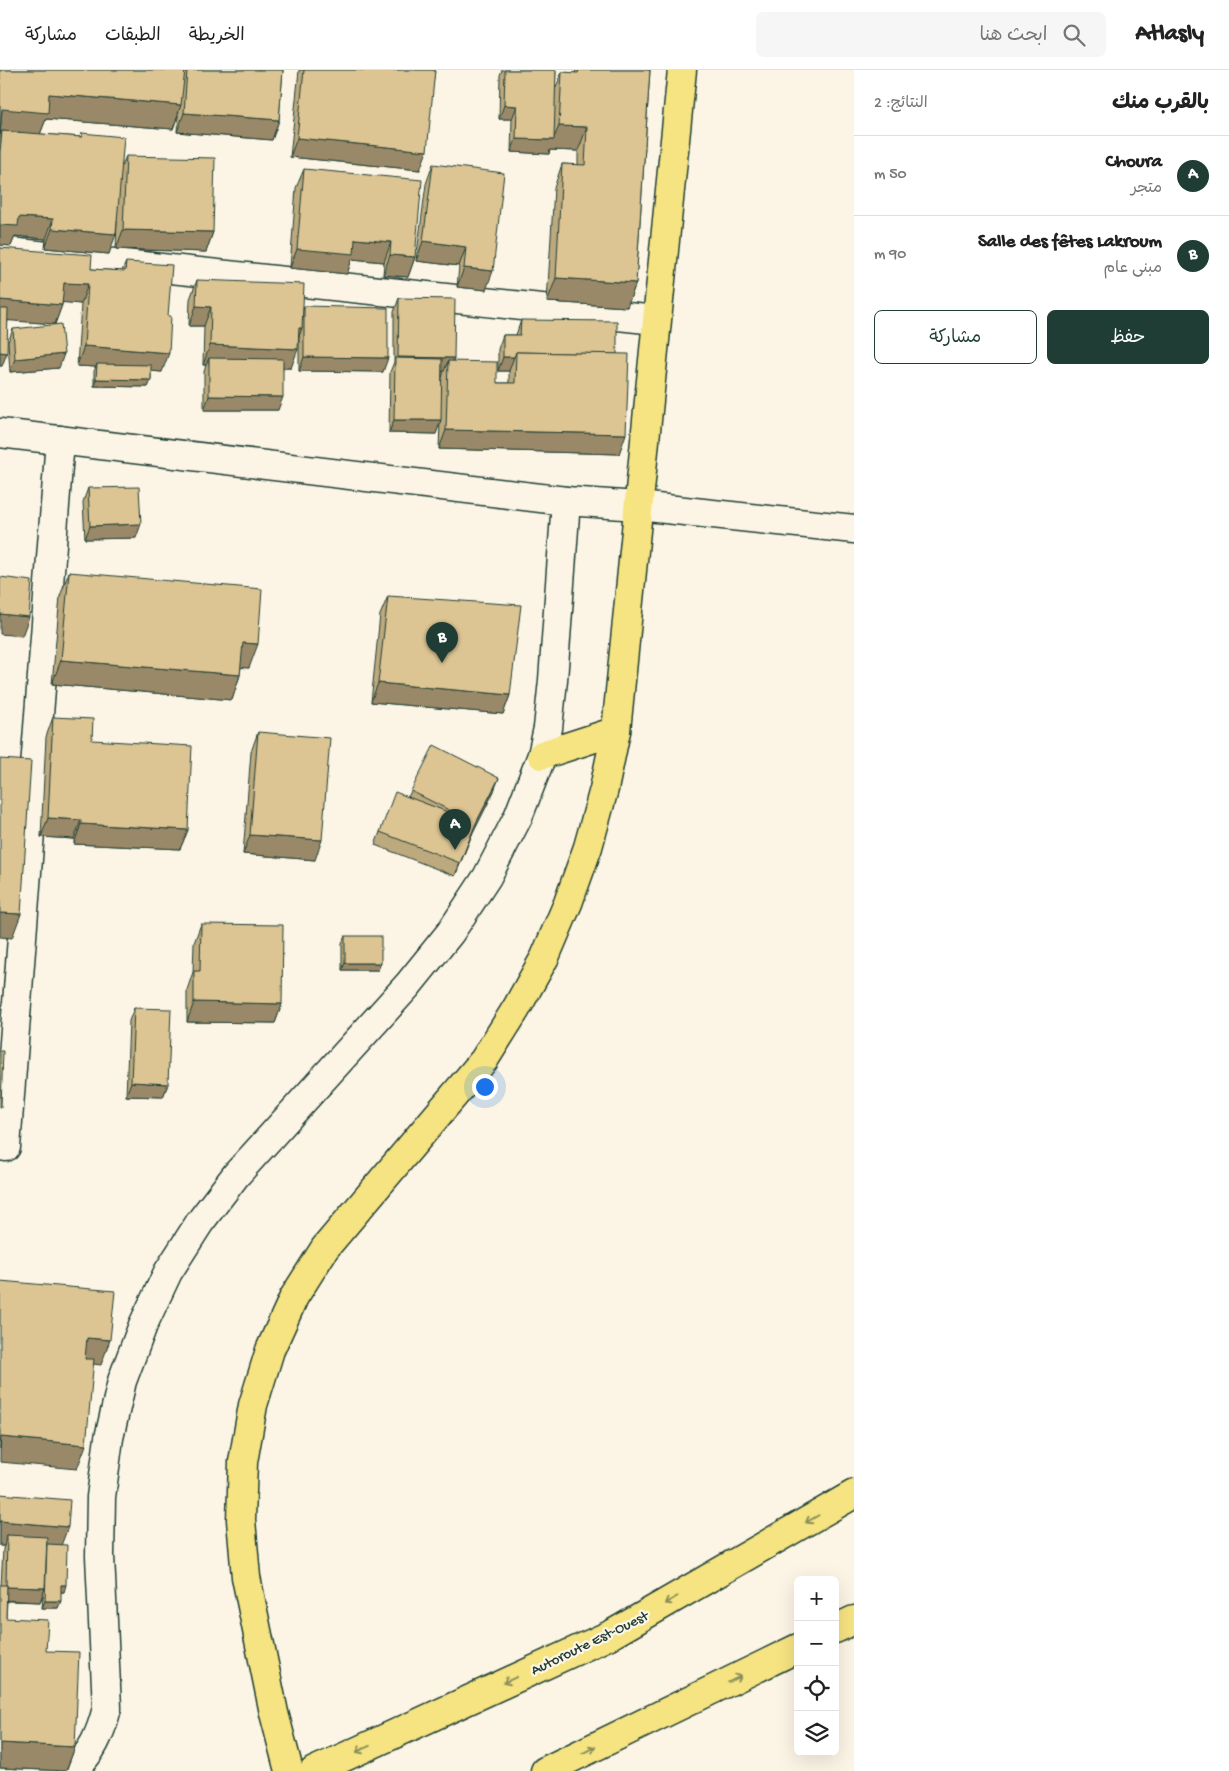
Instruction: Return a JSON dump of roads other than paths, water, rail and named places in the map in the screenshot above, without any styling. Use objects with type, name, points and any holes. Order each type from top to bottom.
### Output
[{"type":"main road","points":[[289,1771],[274,1714],[246,1577],[241,1520],[243,1462],[253,1405],[270,1350],[294,1297],[325,1248],[484,1060],[516,1009],[544,957],[568,903],[585,856],[604,789],[616,731],[682,70]]},
{"type":"main road","points":[[542,755],[616,731]]},
{"type":"main road","name":"Autoroute Est-Ouest","points":[[314,1771],[612,1634],[854,1494]]},
{"type":"main road","points":[[839,1627],[854,1620]]},
{"type":"main road","points":[[545,1771],[794,1650]]},
{"type":"street","points":[[0,251],[656,320]]},
{"type":"street","points":[[0,433],[566,501],[638,506],[854,529]]},
{"type":"street","points":[[0,1146],[6,1146],[60,440]]},
{"type":"street","points":[[71,1771],[80,1764],[93,1747],[102,1728],[107,1708],[100,1556],[101,1497],[109,1438],[120,1390],[143,1325],[168,1272],[200,1222],[236,1175],[408,985],[450,933],[487,877],[518,817],[542,755],[548,728],[566,501]]},
{"type":"place","name":"Salle des fêtes Lakroum","points":[[442,663]]},
{"type":"place","name":"Choura","points":[[455,850]]}]
